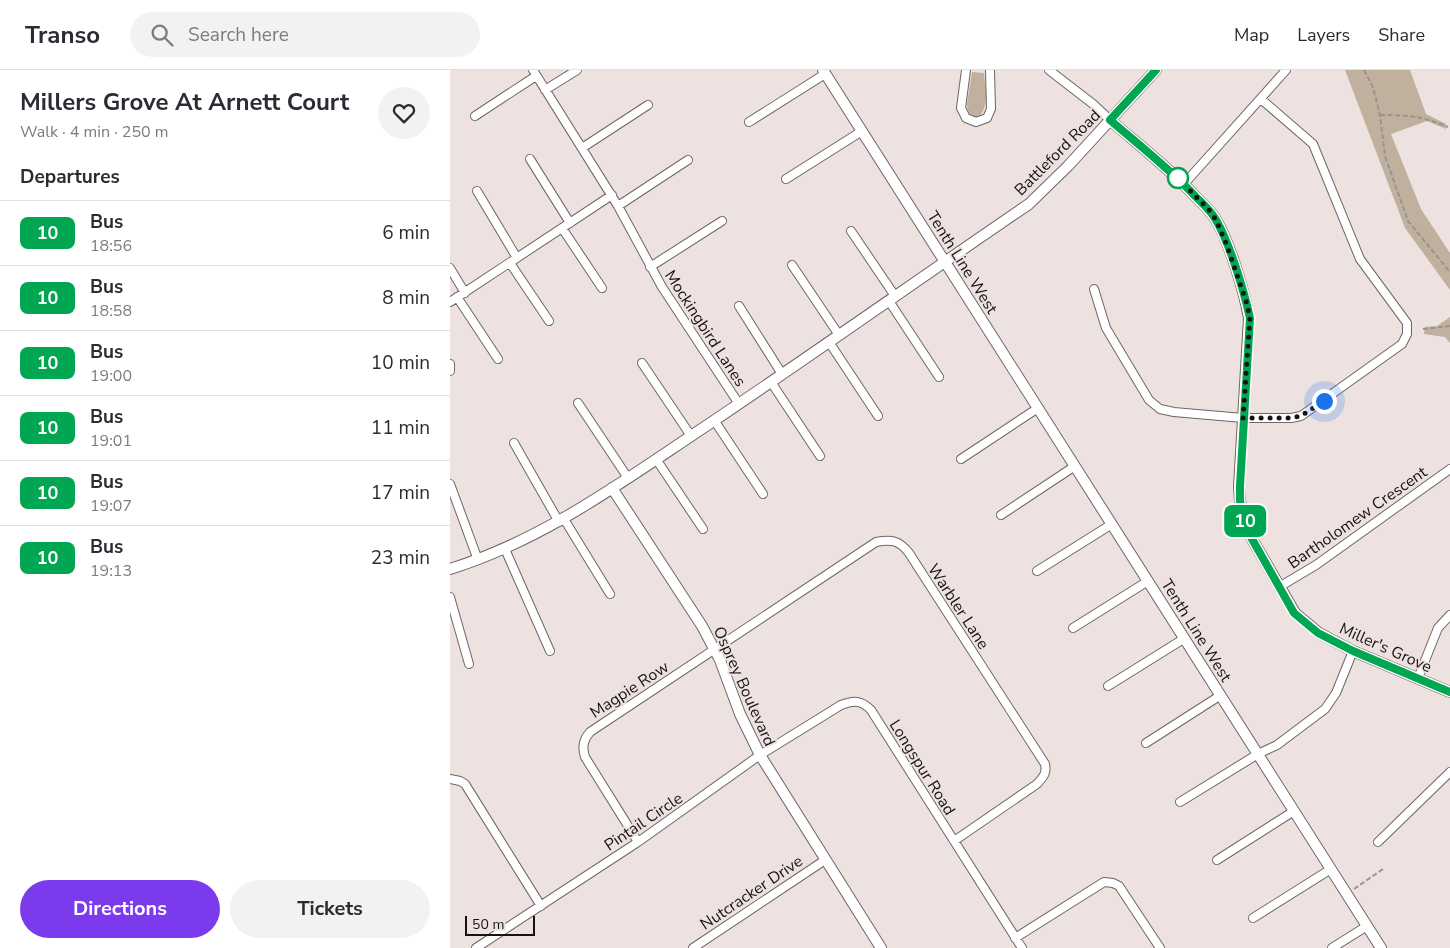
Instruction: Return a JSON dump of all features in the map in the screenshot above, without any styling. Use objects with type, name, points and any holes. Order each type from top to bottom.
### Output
[{"type":"street","points":[[545,90],[577,70]]},
{"type":"street","points":[[966,70],[961,108],[966,118],[976,122],[987,118],[991,109],[990,70]]},
{"type":"street","name":"Miller's Grove","points":[[1049,70],[1093,104],[1184,184],[1216,220],[1226,243],[1250,318],[1243,418],[1240,501],[1248,532],[1294,613],[1318,633],[1353,651],[1450,692]]},
{"type":"street","name":"Battleford Road","points":[[450,569],[505,549],[562,520],[739,404],[1029,204],[1042,193],[1156,70]]},
{"type":"street","points":[[1184,184],[1286,70]]},
{"type":"street","name":"Tenth Line West","points":[[749,122],[824,72],[1381,948]]},
{"type":"street","name":"Mockingbird Lanes","points":[[475,116],[534,73],[612,195],[650,267],[739,404]]},
{"type":"street","points":[[1094,289],[1106,328],[1149,400],[1160,409],[1174,412],[1243,418],[1291,418],[1301,416],[1402,344],[1407,334],[1407,323],[1354,248],[1314,144],[1261,99]]},
{"type":"street","points":[[582,148],[648,105]]},
{"type":"street","points":[[786,179],[862,131]]},
{"type":"street","points":[[530,159],[570,223]]},
{"type":"street","points":[[618,206],[688,160]]},
{"type":"street","points":[[476,192],[517,258]]},
{"type":"street","points":[[450,302],[612,195]]},
{"type":"street","name":"Mockingbird Lanes","points":[[650,267],[722,221]]},
{"type":"street","points":[[562,228],[602,288]]},
{"type":"street","points":[[851,231],[939,377]]},
{"type":"street","points":[[510,263],[549,321]]},
{"type":"street","points":[[792,265],[839,335]]},
{"type":"street","points":[[450,268],[465,292]]},
{"type":"street","points":[[457,298],[498,359]]},
{"type":"street","points":[[739,306],[782,374]]},
{"type":"street","points":[[829,342],[878,416]]},
{"type":"street","points":[[642,362],[691,436]]},
{"type":"street","points":[[450,364],[450,372]]},
{"type":"street","points":[[771,382],[820,456]]},
{"type":"street","points":[[578,403],[628,478]]},
{"type":"street","points":[[961,459],[1038,408]]},
{"type":"street","points":[[714,420],[763,494]]},
{"type":"street","points":[[514,444],[610,594]]},
{"type":"street","points":[[656,459],[703,529]]},
{"type":"street","points":[[1001,515],[1075,466]]},
{"type":"street","name":"Bartholomew Crescent","points":[[1279,587],[1316,565],[1450,469]]},
{"type":"street","points":[[450,484],[478,560]]},
{"type":"street","name":"Osprey Boulevard","points":[[612,488],[702,626],[715,649],[740,714],[760,755],[881,948]]},
{"type":"street","points":[[1037,571],[1112,524]]},
{"type":"street","name":"Warbler Lane","points":[[715,649],[876,542],[888,539],[903,544],[1045,764],[1045,776],[1037,784],[954,841]]},
{"type":"street","points":[[505,549],[550,651]]},
{"type":"street","name":"Tenth Line West","points":[[1072,628],[1148,580]]},
{"type":"street","points":[[450,597],[469,664]]},
{"type":"street","points":[[1418,678],[1438,628],[1450,615]]},
{"type":"street","points":[[1108,686],[1185,638]]},
{"type":"street","name":"Magpie Row","points":[[638,842],[585,757],[583,750],[586,736],[715,649]]},
{"type":"street","points":[[1180,802],[1258,754],[1277,746],[1325,709],[1336,693],[1353,651]]},
{"type":"street","name":"Tenth Line West","points":[[1146,743],[1221,696]]},
{"type":"street","name":"Longspur Road","points":[[760,755],[841,705],[851,701],[865,704],[871,710],[1022,948]]},
{"type":"street","name":"Pintail Circle","points":[[476,948],[638,842],[760,755]]},
{"type":"street","points":[[1378,842],[1450,772]]},
{"type":"street","points":[[450,778],[465,784],[541,906]]},
{"type":"street","points":[[1217,860],[1294,811]]},
{"type":"street","name":"Nutcracker Drive","points":[[692,948],[825,860]]},
{"type":"street","points":[[1253,918],[1331,868]]},
{"type":"street","points":[[1015,938],[1104,882],[1119,886],[1160,948]]},
{"type":"street","points":[[1332,948],[1367,926]]},
{"type":"path","points":[[1364,70],[1373,87],[1380,114],[1385,156],[1408,221],[1450,272]]},
{"type":"path","points":[[1380,114],[1412,115],[1427,118],[1448,127]]},
{"type":"path","points":[[1423,329],[1450,326]]},
{"type":"path","points":[[1354,889],[1383,869]]},
{"type":"shaded area","points":[[1345,70],[1410,70],[1426,114],[1446,124],[1446,129],[1427,121],[1391,134],[1421,209],[1450,253],[1450,290],[1405,228]]},
{"type":"shaded area","points":[[972,72],[984,73],[986,102],[979,116],[973,116],[968,112],[967,104]]},
{"type":"shaded area","points":[[1450,317],[1450,343],[1445,337],[1424,334],[1425,327],[1437,326]]},
{"type":"bus line","name":"10","points":[[1156,70],[1110,120],[1184,184],[1209,210],[1216,220],[1226,243],[1246,301],[1250,318],[1240,501],[1248,532],[1294,613],[1318,633],[1353,651],[1450,692]]},
{"type":"route","points":[[1178,178],[1209,210],[1216,220],[1246,301],[1250,318],[1243,418],[1291,418],[1301,416],[1324,401]]}]
